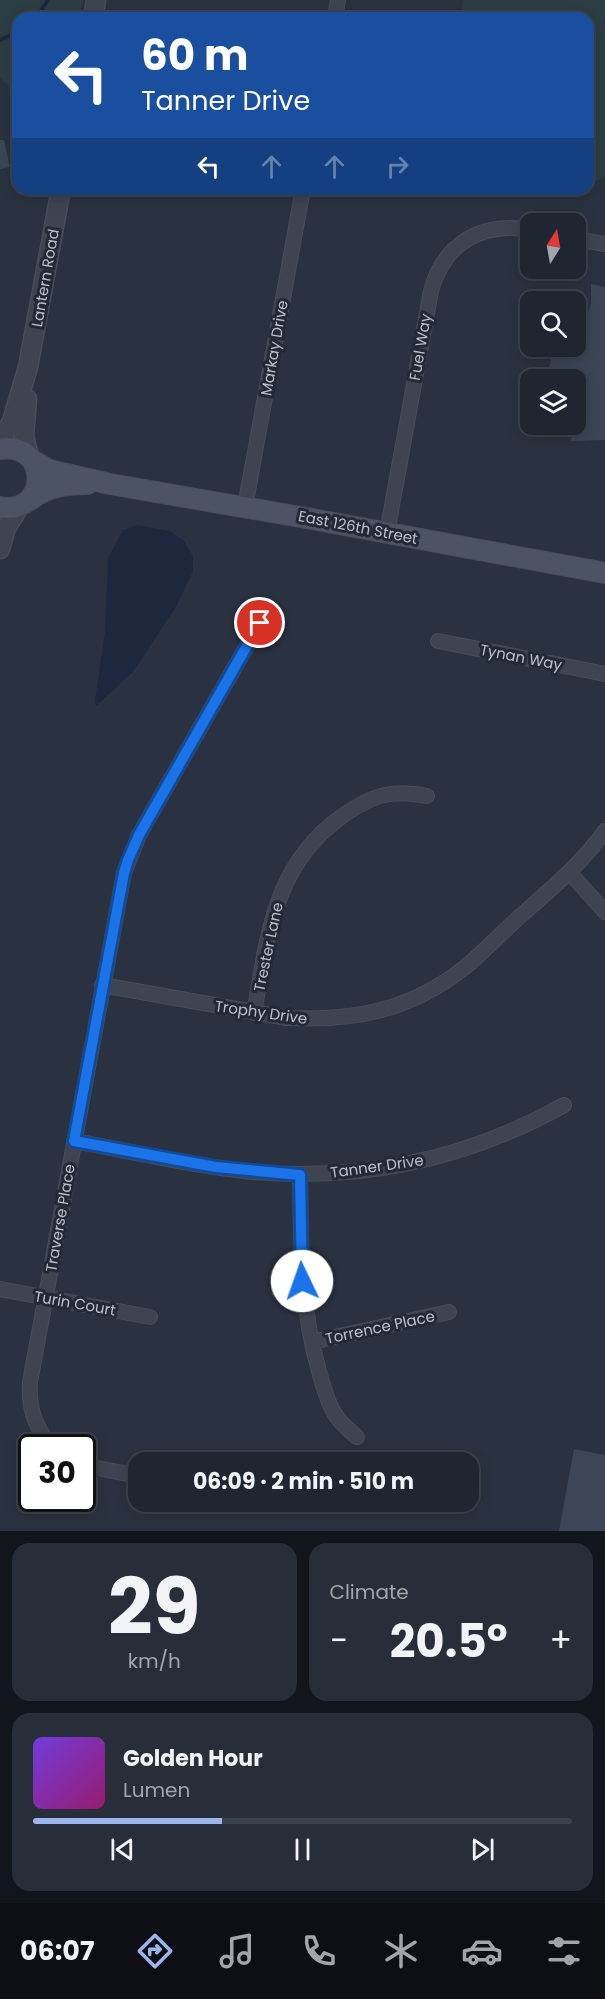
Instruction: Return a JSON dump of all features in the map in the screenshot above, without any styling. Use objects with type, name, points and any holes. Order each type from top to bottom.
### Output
[{"type":"main road","name":"East 126th Street","points":[[0,449],[15,449],[49,470],[110,484],[605,573]]},
{"type":"main road","points":[[16,505],[35,492],[38,482],[37,470],[31,458]]},
{"type":"main road","name":"East 126th Street","points":[[16,505],[56,486],[110,484]]},
{"type":"street","name":"Lantern Road","points":[[0,443],[12,421],[28,367],[60,195]]},
{"type":"street","name":"Markay Drive","points":[[245,507],[302,195]]},
{"type":"street","name":"Fuel Way","points":[[387,533],[434,279],[439,268],[466,240],[500,228],[520,229]]},
{"type":"street","points":[[586,241],[605,244]]},
{"type":"street","name":"Lantern Road","points":[[28,367],[24,436],[31,458]]},
{"type":"street","points":[[0,549],[16,505]]},
{"type":"street","name":"Traverse Place","points":[[42,1434],[34,1418],[29,1394],[102,985],[128,860],[139,835],[260,623]]},
{"type":"street","name":"Tynan Way","points":[[438,641],[605,674]]},
{"type":"street","name":"Trester Lane","points":[[254,1013],[268,933],[276,904],[288,875],[306,849],[336,821],[370,800],[386,793],[398,792],[427,796]]},
{"type":"street","name":"Trophy Drive","points":[[102,985],[287,1018],[331,1019],[362,1016],[404,1003],[446,981],[465,967],[588,854],[605,831]]},
{"type":"street","points":[[569,872],[605,912]]},
{"type":"street","name":"Tanner Drive","points":[[74,1141],[216,1167],[300,1175],[361,1172],[448,1154],[493,1139],[564,1106]]},
{"type":"street","points":[[300,1175],[301,1268],[312,1342],[332,1411],[340,1422],[357,1437]]},
{"type":"street","name":"Turin Court","points":[[0,1289],[150,1317]]},
{"type":"street","name":"Torrence Place","points":[[312,1342],[449,1312]]},
{"type":"street","points":[[96,1468],[128,1474]]},
{"type":"shaded area","points":[[0,0],[83,0],[80,12],[12,12],[12,97],[8,85],[0,77]]},
{"type":"shaded area","points":[[463,0],[605,0],[605,177],[594,182],[594,12],[461,12]]},
{"type":"water","points":[[137,525],[170,531],[184,541],[193,556],[193,571],[177,605],[133,672],[96,706],[105,632],[108,558],[123,530]]},
{"type":"building","points":[[0,140],[4,140],[10,167],[0,169]]},
{"type":"building","points":[[591,284],[605,287],[605,440],[571,441],[572,435],[586,435],[586,369],[549,369],[551,357],[586,357],[586,321],[591,303]]},
{"type":"building","points":[[574,1449],[605,1455],[605,1531],[559,1531]]},
{"type":"waterway","points":[[40,12],[48,0]]},
{"type":"waterway","points":[[0,40],[12,35]]},
{"type":"route","points":[[260,623],[139,835],[128,860],[102,985],[74,1141],[216,1167],[300,1175],[302,1281]]}]
